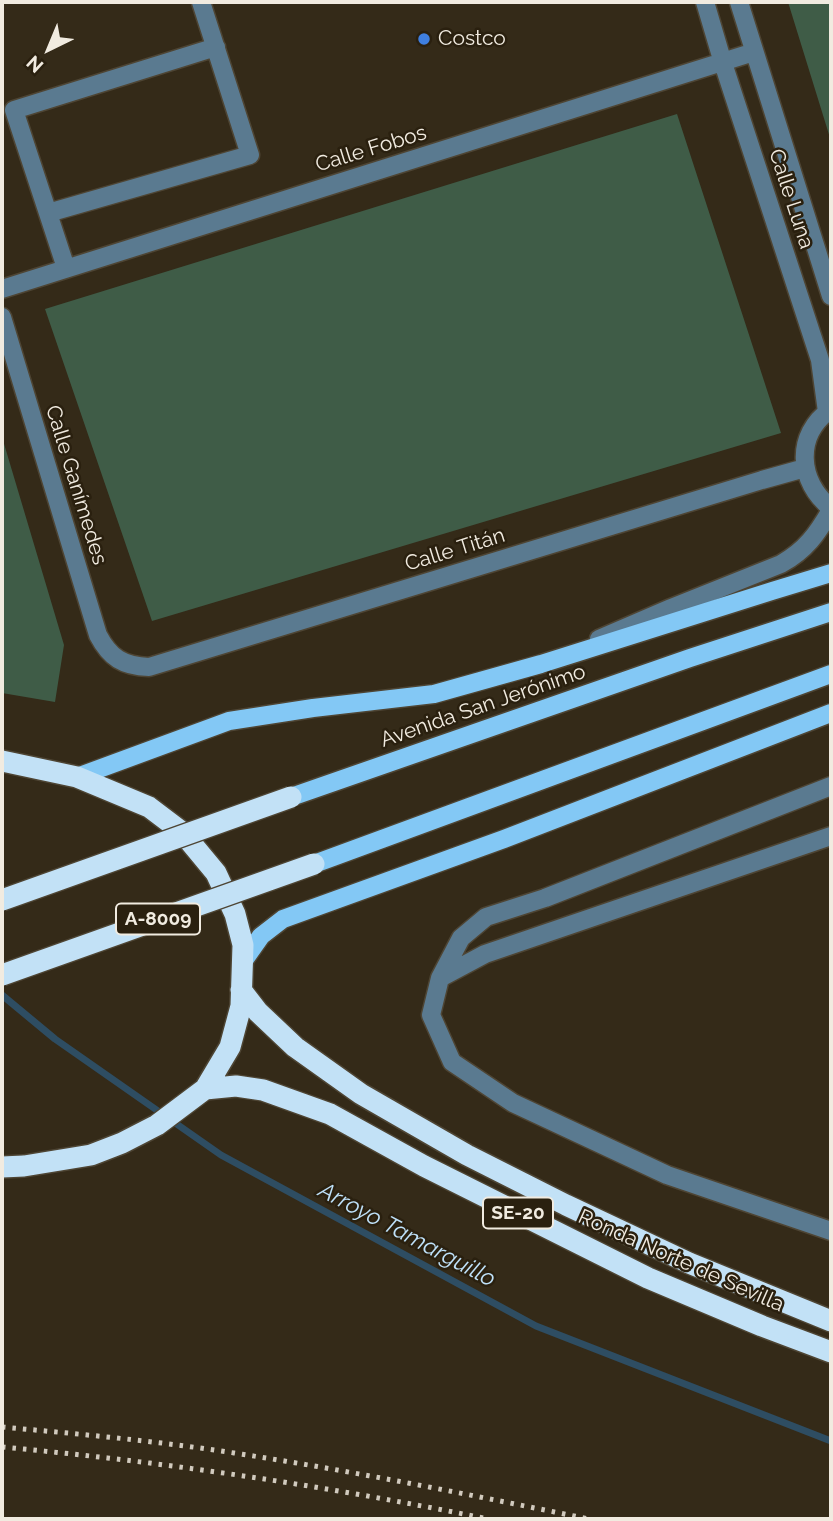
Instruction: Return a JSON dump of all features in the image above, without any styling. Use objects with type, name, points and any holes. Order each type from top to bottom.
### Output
[{"type":"highway","points":[[2,761],[77,777],[149,807],[182,832],[214,870],[235,914],[243,945],[241,1006],[230,1047],[205,1089],[157,1125],[91,1155],[2,1167]]},
{"type":"highway","points":[[2,900],[290,797]]},
{"type":"highway","name":"A-8009","points":[[2,975],[314,863]]},
{"type":"highway","name":"Ronda Norte de Sevilla","points":[[241,990],[258,1012],[295,1047],[361,1094],[467,1155],[689,1263],[831,1321]]},
{"type":"highway","name":"Ronda Norte de Sevilla","points":[[205,1089],[236,1086],[263,1090],[330,1114],[424,1166],[648,1278],[831,1352]]},
{"type":"main road","points":[[77,777],[229,721],[434,694],[541,664],[831,573]]},
{"type":"main road","name":"Avenida San Jerónimo","points":[[290,797],[690,657],[831,612]]},
{"type":"main road","points":[[314,863],[831,674]]},
{"type":"main road","points":[[242,963],[261,936],[284,919],[516,834],[831,713]]},
{"type":"street","points":[[48,214],[250,155],[201,2]]},
{"type":"street","name":"Calle Luna","points":[[705,2],[820,360],[829,411]]},
{"type":"street","name":"Calle Luna","points":[[739,2],[831,296]]},
{"type":"street","points":[[66,268],[14,110],[216,47]]},
{"type":"street","name":"Calle Fobos","points":[[2,289],[754,52]]},
{"type":"street","name":"Calle Ganímedes","points":[[2,317],[98,635],[105,649],[118,660]]},
{"type":"street","points":[[541,664],[781,564],[807,547],[831,509],[814,491],[805,468],[808,437],[819,419],[829,411]]},
{"type":"street","name":"Calle Titán","points":[[118,660],[133,666],[149,667],[805,468]]},
{"type":"street","points":[[831,786],[545,898],[486,917],[461,939],[440,978],[431,1015],[452,1062],[513,1102],[667,1175],[831,1231]]},
{"type":"street","points":[[440,978],[485,954],[831,836]]},
{"type":"green space","points":[[788,2],[831,2],[831,141]]},
{"type":"green space","points":[[677,114],[781,433],[152,621],[45,309]]},
{"type":"green space","points":[[2,437],[64,645],[55,702],[2,693]]},
{"type":"waterway","name":"Arroyo Tamarguillo","points":[[2,995],[55,1039],[221,1155],[536,1326],[831,1441]]},
{"type":"railway","points":[[2,1427],[147,1441],[234,1453],[368,1475],[589,1519]]},
{"type":"railway","points":[[2,1447],[246,1476],[488,1519]]},
{"type":"place","name":"Costco","points":[[424,39]]}]
